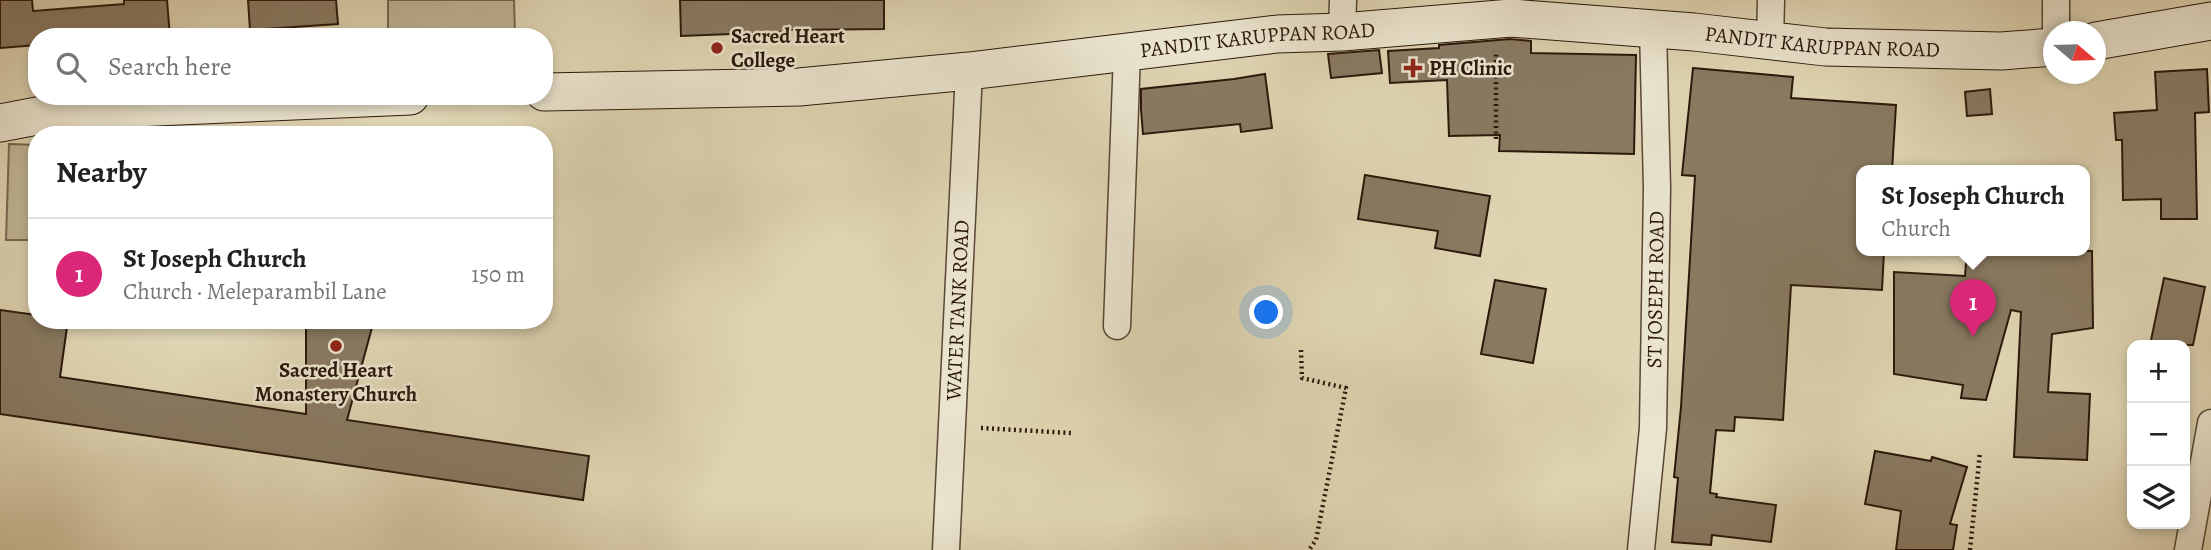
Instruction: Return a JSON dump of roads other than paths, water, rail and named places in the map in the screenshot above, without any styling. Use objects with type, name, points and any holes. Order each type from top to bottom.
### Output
[{"type":"main road","name":"PANDIT KARUPPAN ROAD","points":[[553,92],[799,87],[970,71],[1278,34],[1343,16],[1511,18],[1653,29],[1825,47],[2001,51],[2043,48]]},
{"type":"main road","points":[[2106,39],[2211,21]]},
{"type":"main road","points":[[0,123],[62,111],[201,105]]},
{"type":"street","points":[[1770,41],[1771,0]]},
{"type":"street","points":[[2056,0],[2056,21]]},
{"type":"street","name":"ST JOSEPH ROAD","points":[[1642,550],[1653,429],[1657,188],[1653,29]]},
{"type":"street","points":[[1117,326],[1127,52]]},
{"type":"street","name":"WATER TANK ROAD","points":[[946,550],[970,71]]},
{"type":"street","points":[[2188,550],[2211,423]]},
{"type":"place","name":"Sacred Heart College","points":[[717,48]]},
{"type":"place","name":"PH Clinic","points":[[1413,68]]},
{"type":"place","name":"St Joseph Church","points":[[1973,337]]},
{"type":"place","name":"Sacred Heart Monastery Church","points":[[336,346]]}]
